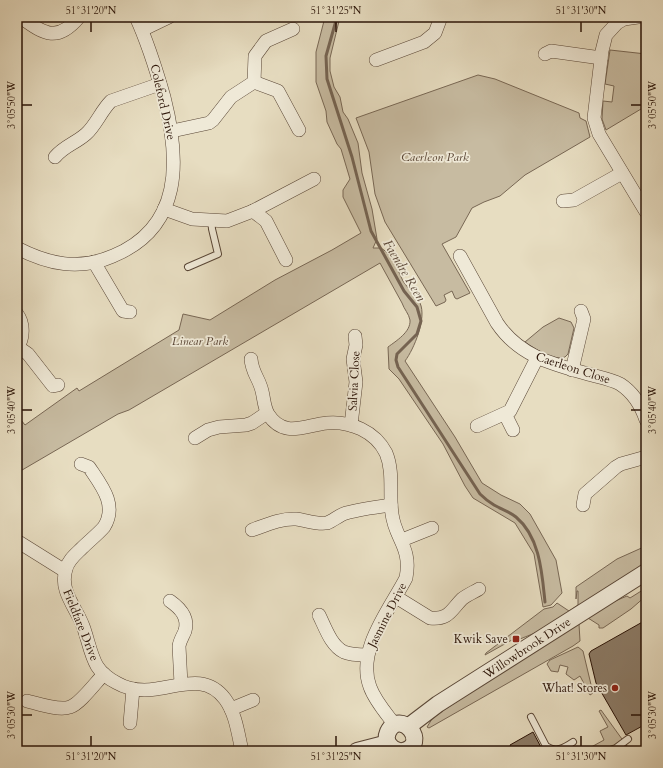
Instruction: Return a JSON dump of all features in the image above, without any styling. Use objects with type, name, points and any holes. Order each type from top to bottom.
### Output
[{"type":"street","points":[[22,18],[44,32],[53,34],[63,32],[70,28],[79,17]]},
{"type":"street","name":"Coleford Drive","points":[[17,248],[42,260],[54,263],[69,264],[94,262],[109,258],[131,247],[148,232],[164,209],[174,174],[172,131],[151,53],[136,17]]},
{"type":"street","points":[[142,30],[169,17]]},
{"type":"street","points":[[376,60],[424,42],[435,33],[441,17]]},
{"type":"street","points":[[646,18],[639,17],[624,19],[611,28],[606,35],[601,58],[594,118],[599,134],[646,212]]},
{"type":"street","points":[[254,82],[255,56],[262,46],[266,42],[293,28]]},
{"type":"street","points":[[545,54],[551,52],[601,58]]},
{"type":"street","points":[[254,82],[278,91],[299,130]]},
{"type":"street","points":[[172,131],[209,123],[231,97],[254,82]]},
{"type":"street","points":[[55,157],[60,150],[86,134],[111,101],[160,84]]},
{"type":"street","points":[[563,201],[574,200],[622,173]]},
{"type":"street","points":[[164,209],[192,219],[227,221],[253,211],[314,179]]},
{"type":"street","points":[[253,211],[266,221],[286,260]]},
{"type":"street","name":"Caerleon Close","points":[[460,256],[503,331],[518,345],[537,358],[619,384],[642,400],[646,420]]},
{"type":"street","points":[[94,262],[123,311],[130,312]]},
{"type":"street","points":[[572,370],[584,319],[581,311]]},
{"type":"street","points":[[17,314],[22,324],[22,332],[18,348],[28,354],[53,386],[58,385]]},
{"type":"street","name":"Salvia Close","points":[[351,425],[356,382],[353,359],[356,345],[355,336]]},
{"type":"street","points":[[477,426],[510,411],[514,406],[537,358]]},
{"type":"street","points":[[195,438],[208,430],[219,426],[246,425],[252,423],[267,412],[260,384],[252,370],[252,359]]},
{"type":"street","name":"Jasmine Drive","points":[[267,412],[276,422],[291,429],[300,429],[326,423],[351,425],[371,435],[378,442],[385,453],[391,474],[391,505],[393,521],[402,540],[408,559],[408,568],[406,578],[378,628],[367,655],[366,667],[370,688],[375,697],[402,726]]},
{"type":"street","points":[[505,414],[514,430]]},
{"type":"street","points":[[583,505],[585,494],[616,467],[621,464],[646,457]]},
{"type":"street","points":[[17,541],[65,571],[73,557],[103,527],[110,514],[110,505],[107,496],[89,467],[81,464]]},
{"type":"street","points":[[252,530],[289,519],[321,523],[328,522],[347,513],[391,505]]},
{"type":"street","points":[[402,540],[432,528]]},
{"type":"street","name":"Fieldfare Drive","points":[[65,571],[65,589],[69,600],[82,623],[97,666],[104,674],[120,685],[133,689],[156,689],[181,684],[198,683],[218,691],[225,699],[235,717],[242,751]]},
{"type":"street","name":"Willowbrook Drive","points":[[402,726],[646,572]]},
{"type":"street","points":[[396,597],[430,618],[436,618],[450,614],[464,598],[479,589]]},
{"type":"street","points":[[170,601],[180,609],[186,626],[178,646],[181,684]]},
{"type":"street","points":[[319,615],[334,644],[344,652],[367,655]]},
{"type":"street","points":[[27,701],[60,708],[71,707],[78,702],[104,674]]},
{"type":"street","points":[[130,723],[133,689]]},
{"type":"street","points":[[231,709],[253,700]]},
{"type":"street","points":[[358,751],[395,749],[387,735],[391,728],[402,726],[414,733],[412,748]]},
{"type":"lane","points":[[188,267],[218,254],[211,219]]},
{"type":"lane","points":[[531,717],[546,746],[556,750],[564,748],[573,742]]},
{"type":"lane","points":[[607,751],[620,746],[628,739]]},
{"type":"green space","name":"Linear Park","points":[[325,17],[340,17],[330,58],[330,71],[334,87],[340,97],[343,112],[348,119],[358,143],[362,173],[372,209],[377,239],[373,248],[381,248],[389,254],[403,281],[419,300],[422,309],[421,325],[416,341],[405,361],[455,437],[482,483],[501,495],[520,504],[530,514],[556,560],[562,593],[551,605],[543,607],[534,554],[515,523],[473,498],[443,444],[399,379],[389,369],[388,347],[406,332],[410,324],[410,320],[380,263],[129,410],[118,414],[17,473],[17,415],[25,425],[77,388],[79,391],[179,330],[183,314],[210,320],[275,280],[361,233],[343,197],[343,190],[350,179],[341,149],[337,144],[327,122],[326,111],[316,82],[316,52]]},
{"type":"green space","points":[[610,50],[646,54],[646,106],[606,130],[602,119],[603,101],[612,102],[614,86],[605,84]]},
{"type":"green space","name":"Caerleon Park","points":[[478,75],[495,79],[579,113],[580,118],[586,121],[590,137],[525,175],[500,196],[472,208],[456,237],[442,244],[470,293],[457,299],[452,291],[444,295],[446,300],[445,302],[436,306],[385,222],[375,194],[369,152],[356,118]]},
{"type":"green space","points":[[559,318],[571,322],[574,328],[568,354],[565,357],[560,358],[550,356],[525,342],[543,327]]},
{"type":"green space","points":[[646,546],[646,565],[545,629],[520,639],[519,636],[485,655],[544,609],[553,607],[557,603],[569,611],[578,605],[578,591],[576,599],[576,587],[617,559]]},
{"type":"green space","points":[[646,588],[646,596],[631,609],[603,628],[599,628],[599,625],[588,618],[579,624],[580,641],[573,646],[429,728],[427,727],[432,719],[441,712],[601,607],[627,596],[630,598]]},
{"type":"green space","points":[[578,647],[583,651],[593,693],[590,695],[580,676],[574,680],[566,674],[568,667],[560,665],[558,672],[551,671],[547,664],[550,660]]},
{"type":"green space","points":[[601,710],[630,751],[584,751],[604,740],[600,731],[608,727],[599,711]]},
{"type":"building","points":[[646,620],[646,724],[626,735],[596,683],[589,654],[591,651]]},
{"type":"building","points":[[533,732],[543,751],[513,751],[510,745]]},
{"type":"waterway","name":"Faendre Reen","points":[[337,17],[326,56],[327,79],[352,157],[371,231],[404,291],[417,307],[421,321],[417,334],[397,354],[396,360],[398,367],[480,494],[492,504],[516,517],[524,525],[535,545],[543,579],[545,602]]},
{"type":"place","name":"Kwik Save","points":[[516,639]]},
{"type":"place","name":"What! Stores","points":[[615,688]]}]
